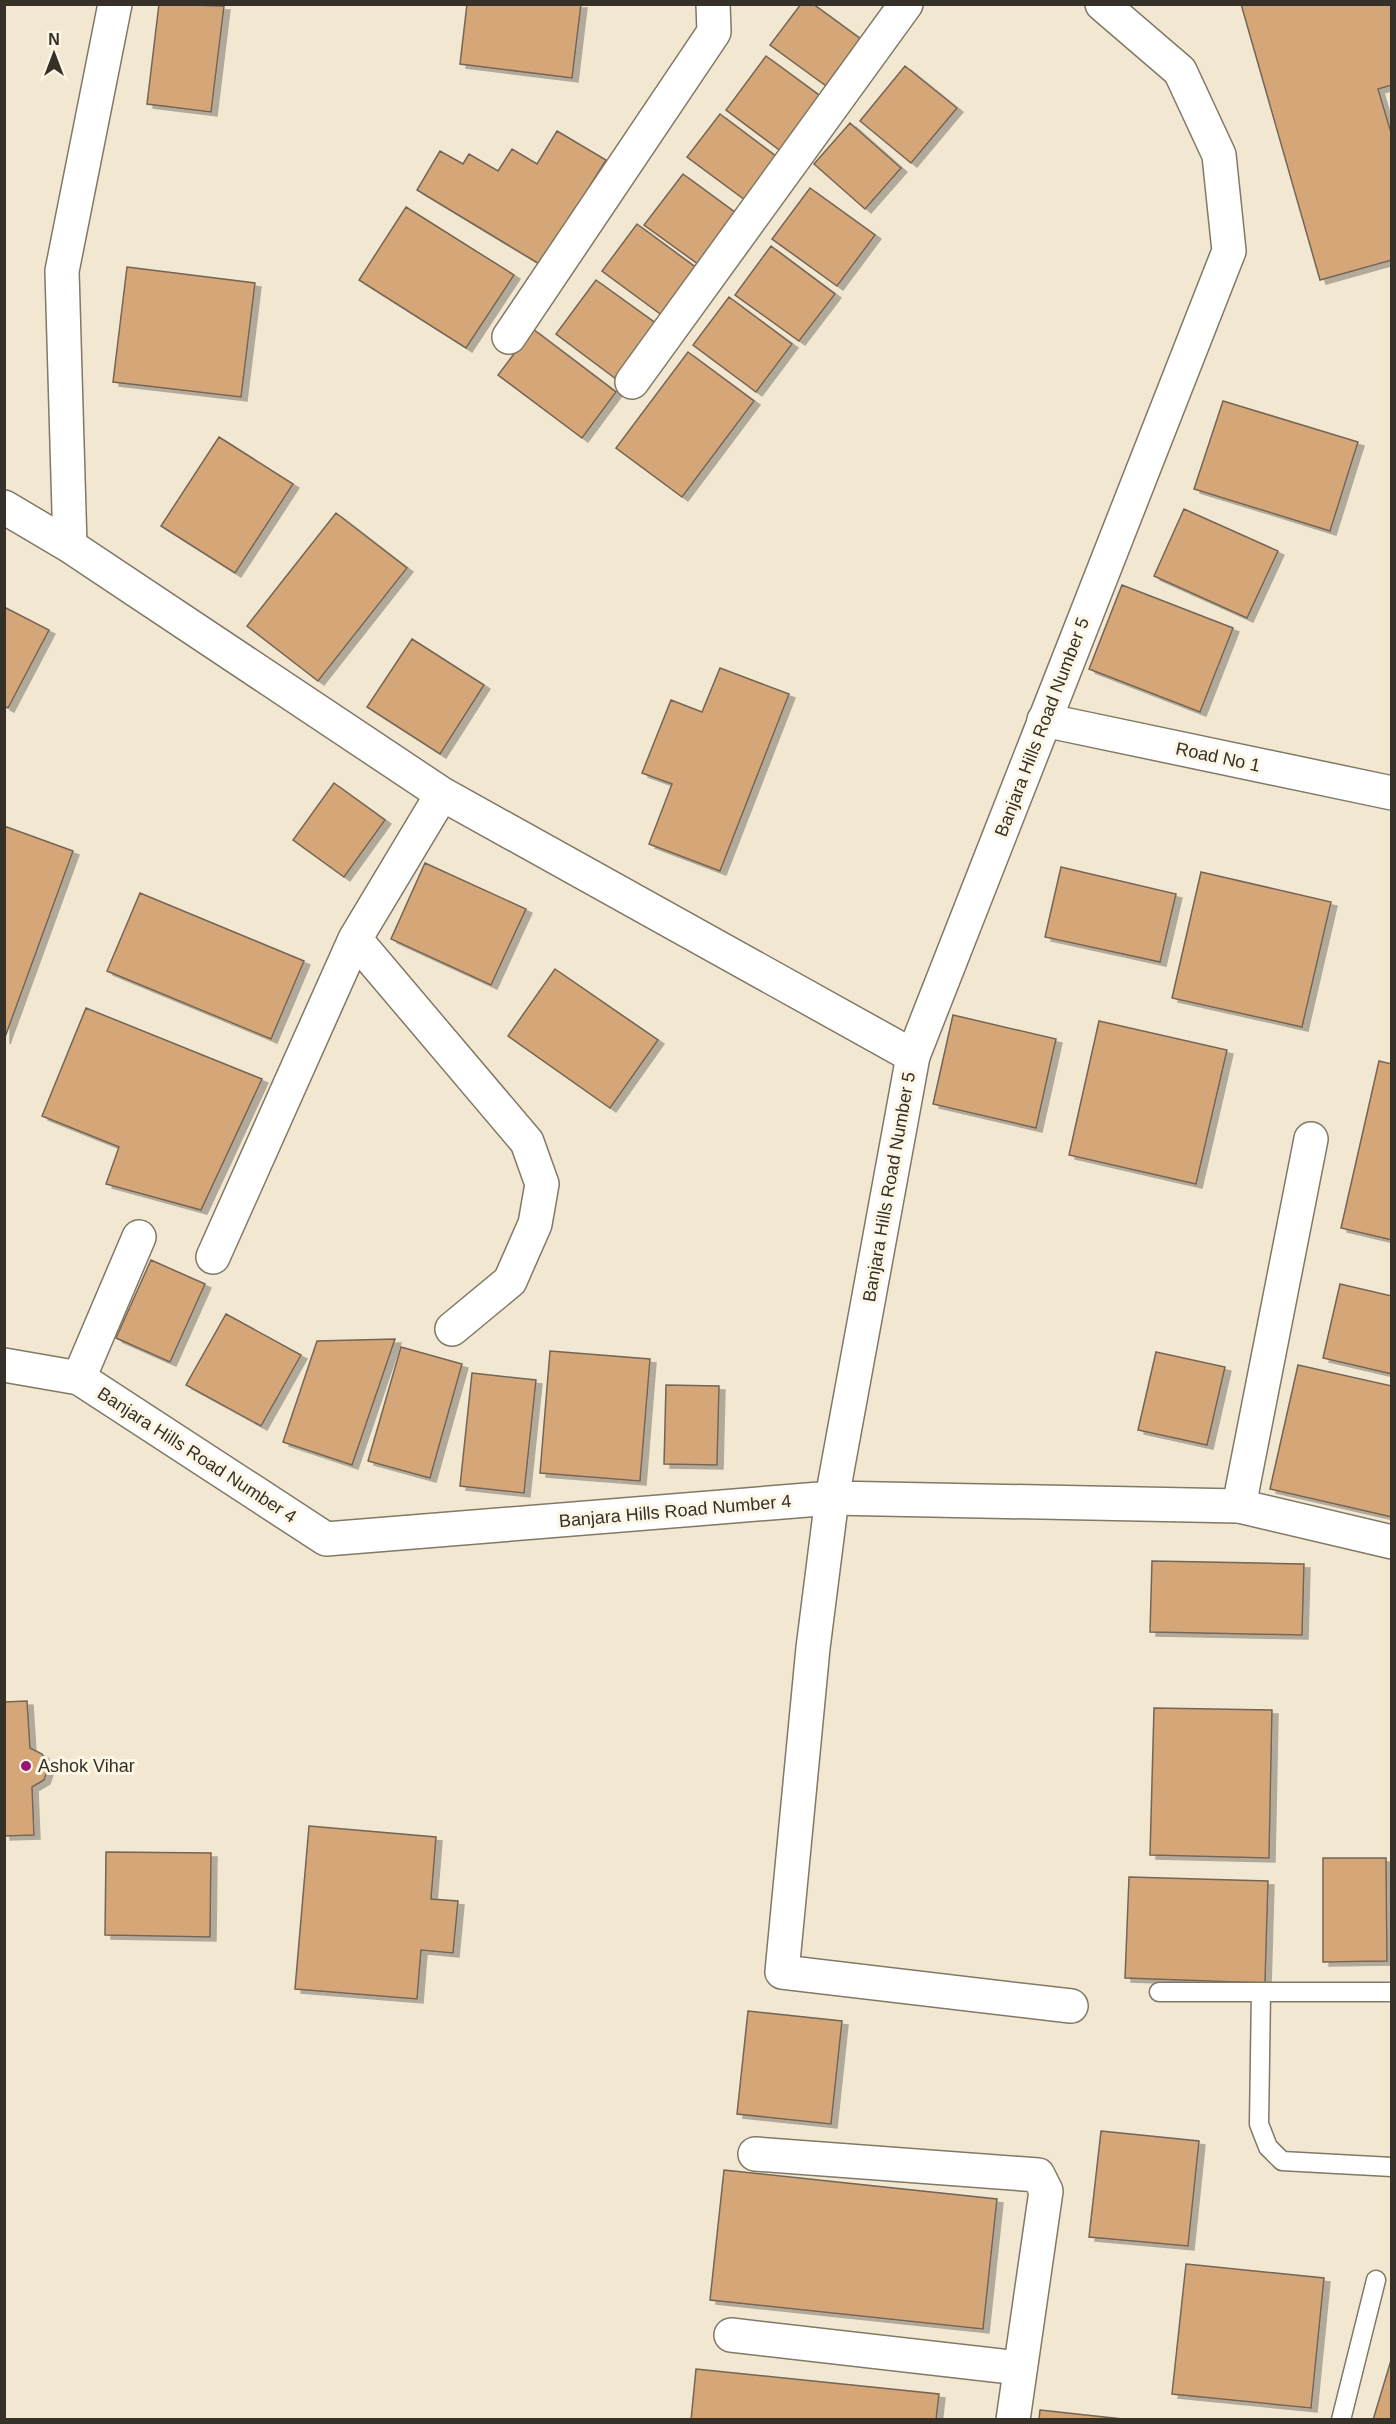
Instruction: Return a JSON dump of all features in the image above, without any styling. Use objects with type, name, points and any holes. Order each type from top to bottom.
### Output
[{"type":"street","points":[[70,546],[62,271],[115,4]]},
{"type":"street","points":[[508,337],[714,32],[713,4]]},
{"type":"street","points":[[632,382],[906,4]]},
{"type":"street","name":"Banjara Hills Road Number 5","points":[[1071,2006],[782,1972],[813,1648],[832,1498],[913,1056],[1229,250],[1219,155],[1180,70],[1102,4]]},
{"type":"street","points":[[4,507],[70,546],[442,794],[913,1056]]},
{"type":"street","name":"Road No 1","points":[[1044,720],[1392,793]]},
{"type":"street","points":[[213,1257],[355,939],[442,794]]},
{"type":"street","points":[[355,939],[527,1142],[542,1184],[535,1224],[510,1281],[452,1329]]},
{"type":"street","points":[[1239,1506],[1311,1139]]},
{"type":"street","points":[[79,1378],[139,1237]]},
{"type":"street","name":"Banjara Hills Road Number 4","points":[[4,1365],[79,1378],[326,1539],[832,1498],[1239,1506],[1392,1542]]},
{"type":"street","points":[[755,2154],[1038,2175],[1046,2191],[1013,2420]]},
{"type":"street","points":[[731,2335],[1020,2368]]},
{"type":"lane","points":[[1159,1992],[1392,1992]]},
{"type":"lane","points":[[1262,1992],[1260,2124],[1268,2147],[1282,2161],[1392,2167]]},
{"type":"lane","points":[[1341,2420],[1376,2280]]},
{"type":"building","points":[[159,4],[224,6],[211,112],[147,104]]},
{"type":"building","points":[[467,4],[581,4],[572,78],[460,64]]},
{"type":"building","points":[[801,4],[813,4],[869,45],[833,91],[770,45]]},
{"type":"building","points":[[1241,4],[1392,4],[1392,85],[1378,89],[1392,136],[1392,260],[1320,280]]},
{"type":"building","points":[[766,56],[823,98],[782,152],[726,110]]},
{"type":"building","points":[[905,66],[957,108],[911,163],[860,121]]},
{"type":"building","points":[[720,114],[781,160],[749,203],[687,157]]},
{"type":"building","points":[[850,123],[901,168],[865,209],[814,164]]},
{"type":"building","points":[[557,131],[606,160],[541,265],[417,190],[440,151],[463,164],[469,154],[498,171],[512,149],[537,164]]},
{"type":"building","points":[[683,174],[740,216],[702,267],[644,225]]},
{"type":"building","points":[[810,188],[875,235],[837,286],[772,239]]},
{"type":"building","points":[[406,207],[514,275],[466,348],[359,280]]},
{"type":"building","points":[[637,224],[698,269],[663,316],[602,271]]},
{"type":"building","points":[[771,246],[835,294],[799,341],[735,295]]},
{"type":"building","points":[[127,267],[255,283],[241,397],[113,382]]},
{"type":"building","points":[[596,280],[661,327],[620,382],[556,334]]},
{"type":"building","points":[[729,297],[792,344],[756,392],[693,345]]},
{"type":"building","points":[[533,329],[616,392],[582,438],[498,375]]},
{"type":"building","points":[[688,352],[754,401],[682,497],[616,448]]},
{"type":"building","points":[[1223,401],[1358,442],[1330,531],[1194,489]]},
{"type":"building","points":[[219,437],[293,484],[235,573],[161,526]]},
{"type":"building","points":[[1184,509],[1278,551],[1247,618],[1154,576]]},
{"type":"building","points":[[336,513],[407,568],[318,681],[247,626]]},
{"type":"building","points":[[1122,585],[1233,628],[1200,712],[1089,669]]},
{"type":"building","points":[[4,607],[49,630],[8,708],[4,706]]},
{"type":"building","points":[[412,639],[484,685],[440,754],[367,707]]},
{"type":"building","points":[[720,668],[789,694],[720,871],[649,844],[672,784],[642,773],[671,700],[702,712]]},
{"type":"building","points":[[334,783],[385,820],[344,877],[293,840]]},
{"type":"building","points":[[4,826],[73,851],[4,1040]]},
{"type":"building","points":[[425,863],[526,909],[491,985],[391,939]]},
{"type":"building","points":[[1061,867],[1176,894],[1160,962],[1045,937]]},
{"type":"building","points":[[1201,872],[1331,902],[1302,1027],[1172,998]]},
{"type":"building","points":[[140,893],[304,961],[271,1039],[107,971]]},
{"type":"building","points":[[555,969],[658,1040],[610,1108],[508,1036]]},
{"type":"building","points":[[86,1008],[262,1079],[201,1210],[106,1184],[119,1147],[42,1116]]},
{"type":"building","points":[[953,1015],[1056,1039],[1036,1128],[933,1104]]},
{"type":"building","points":[[1099,1021],[1227,1050],[1196,1184],[1069,1155]]},
{"type":"building","points":[[1379,1061],[1392,1064],[1392,1240],[1341,1228]]},
{"type":"building","points":[[151,1260],[205,1284],[170,1362],[116,1338]]},
{"type":"building","points":[[1340,1284],[1392,1296],[1392,1374],[1323,1358]]},
{"type":"building","points":[[226,1314],[301,1355],[261,1426],[186,1385]]},
{"type":"building","points":[[395,1339],[352,1465],[283,1442],[317,1341]]},
{"type":"building","points":[[401,1347],[462,1364],[430,1478],[368,1461]]},
{"type":"building","points":[[550,1351],[650,1359],[640,1481],[540,1473]]},
{"type":"building","points":[[1156,1352],[1225,1367],[1207,1445],[1138,1430]]},
{"type":"building","points":[[1298,1365],[1392,1386],[1392,1517],[1270,1489]]},
{"type":"building","points":[[472,1373],[536,1380],[524,1493],[460,1486]]},
{"type":"building","points":[[666,1385],[719,1386],[717,1465],[664,1464]]},
{"type":"building","points":[[1152,1561],[1304,1564],[1302,1635],[1150,1632]]},
{"type":"building","name":"Ashok Vihar","points":[[27,1701],[30,1748],[42,1754],[46,1761],[47,1771],[44,1780],[32,1787],[34,1835],[4,1836],[4,1702]]},
{"type":"building","points":[[1154,1708],[1272,1710],[1269,1858],[1150,1855]]},
{"type":"building","points":[[309,1826],[436,1837],[431,1899],[458,1901],[453,1953],[421,1950],[417,1999],[295,1989]]},
{"type":"building","points":[[106,1852],[211,1853],[210,1937],[105,1935]]},
{"type":"building","points":[[1323,1858],[1386,1858],[1387,1961],[1323,1962]]},
{"type":"building","points":[[1129,1877],[1268,1881],[1265,1983],[1125,1978]]},
{"type":"building","points":[[748,2011],[842,2021],[831,2124],[737,2114]]},
{"type":"building","points":[[1101,2131],[1199,2141],[1188,2246],[1089,2237]]},
{"type":"building","points":[[724,2170],[997,2199],[983,2329],[710,2300]]},
{"type":"building","points":[[1186,2264],[1324,2278],[1311,2408],[1172,2394]]},
{"type":"building","points":[[1392,2357],[1392,2420],[1373,2420]]},
{"type":"building","points":[[696,2369],[939,2394],[936,2420],[691,2420]]},
{"type":"building","points":[[1040,2410],[1132,2420],[1039,2420]]},
{"type":"place","name":"Ashok Vihar","points":[[26,1766]]}]
